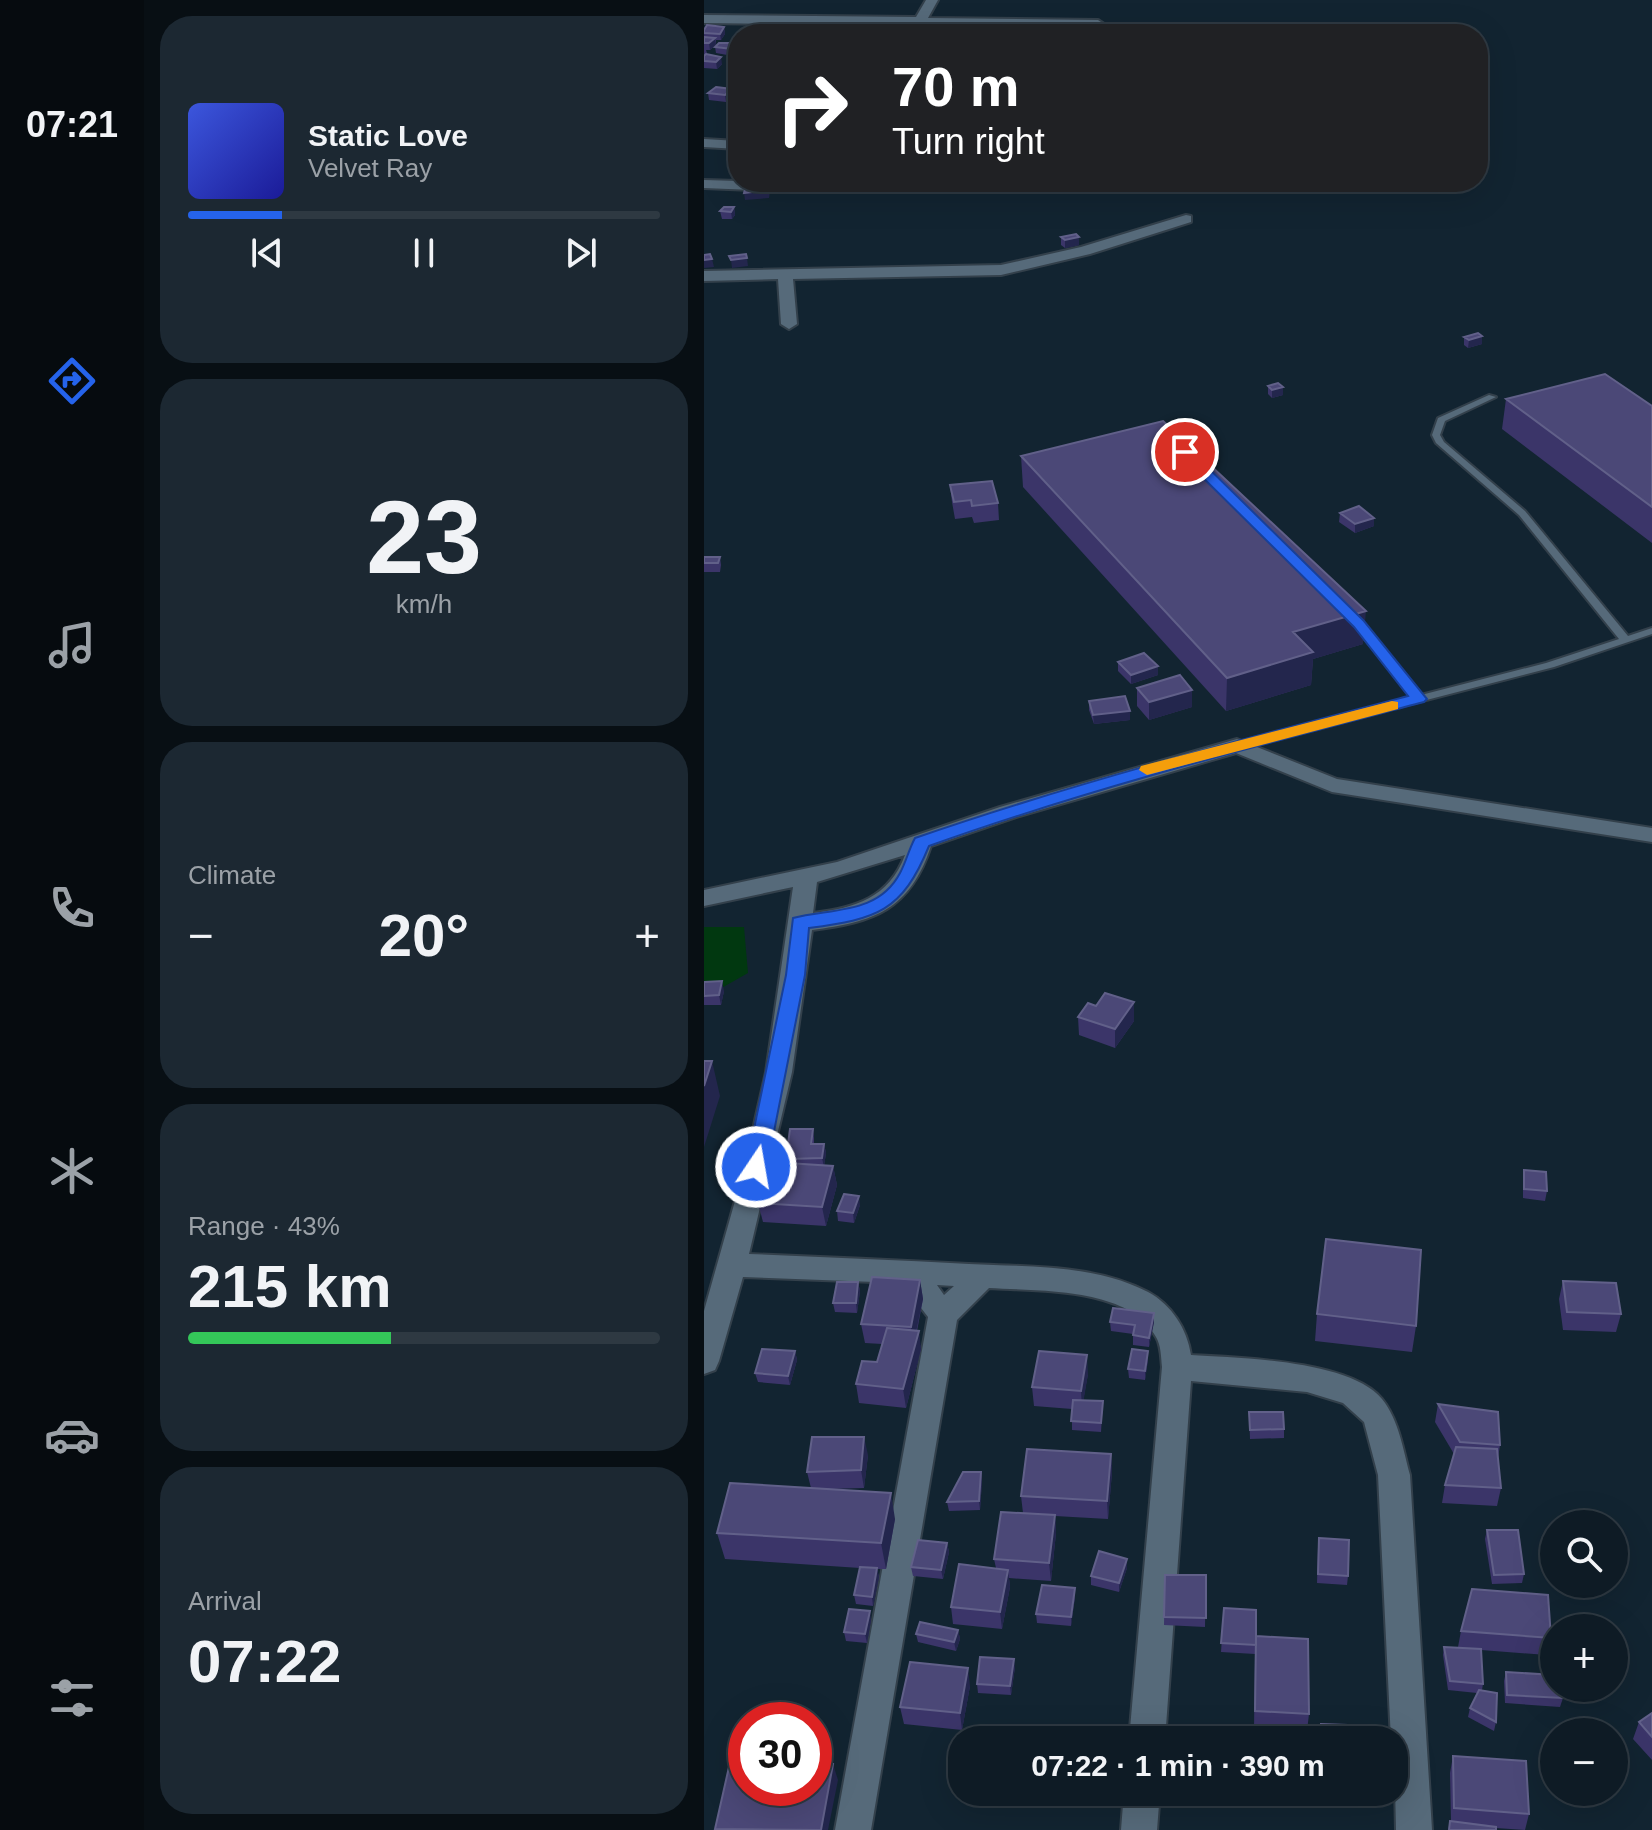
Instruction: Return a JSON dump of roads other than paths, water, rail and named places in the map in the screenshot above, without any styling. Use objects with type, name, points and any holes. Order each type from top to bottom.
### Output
[{"type":"street","points":[[920,21],[932,0]]},
{"type":"street","points":[[704,20],[1098,24]]},
{"type":"street","points":[[704,143],[728,144]]},
{"type":"street","points":[[704,184],[728,185]]},
{"type":"street","points":[[704,276],[1001,270],[1085,251],[1186,219]]},
{"type":"street","points":[[785,273],[789,324]]},
{"type":"street","points":[[704,898],[806,877],[1023,807],[1237,746],[1332,785],[1652,835]]},
{"type":"street","points":[[800,923],[846,917],[884,901],[907,878],[921,842]]},
{"type":"street","points":[[704,1361],[733,1265],[780,1060],[795,975],[806,877]]},
{"type":"street","points":[[733,1265],[983,1276],[1104,1288],[1137,1298],[1157,1313],[1172,1336],[1177,1367],[1148,1726]]},
{"type":"street","points":[[910,1272],[943,1315]]},
{"type":"street","points":[[853,1830],[943,1315],[983,1276]]},
{"type":"street","points":[[1177,1367],[1316,1380],[1343,1388],[1369,1405],[1381,1427],[1394,1475],[1414,1830]]},
{"type":"street","points":[[1139,1830],[1141,1806]]},
{"type":"lane","points":[[1492,397],[1441,420],[1436,435],[1440,443],[1522,513],[1626,640]]},
{"type":"lane","points":[[1348,613],[1376,643],[1419,699]]},
{"type":"lane","points":[[1237,746],[1550,665],[1652,631]]}]
